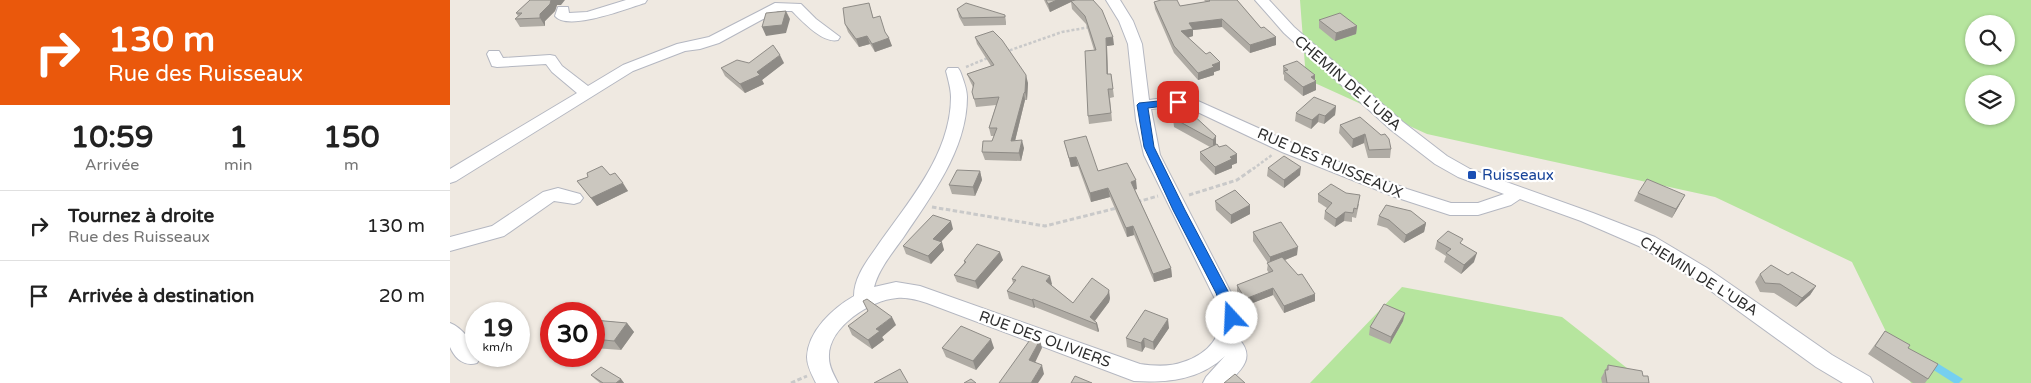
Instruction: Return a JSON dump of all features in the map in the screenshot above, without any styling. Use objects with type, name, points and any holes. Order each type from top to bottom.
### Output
[{"type":"street","points":[[563,10],[562,16],[582,17],[640,0]]},
{"type":"street","points":[[1113,0],[1126,20],[1133,38],[1149,147],[1230,309],[1231,326],[1226,340],[1235,349],[1236,361],[1214,383]]},
{"type":"street","name":"CHEMIN DE L'UBA","points":[[1262,0],[1289,30],[1397,126],[1433,155],[1458,170],[1587,217],[1653,245],[1720,287],[1824,360],[1862,383]]},
{"type":"street","points":[[450,177],[628,68],[682,47],[700,45],[714,40],[775,8],[796,7],[811,22],[833,37]]},
{"type":"street","points":[[494,54],[497,63],[550,59],[557,69],[588,93]]},
{"type":"street","points":[[864,299],[864,289],[870,273],[918,204],[942,161],[954,130],[958,90],[953,71]]},
{"type":"street","name":"RUE DES RUISSEAUX","points":[[1142,105],[1171,102],[1192,104],[1283,146],[1401,193],[1450,209],[1478,209],[1487,207],[1505,201],[1517,193]]},
{"type":"street","points":[[450,244],[498,231],[549,196],[558,194],[574,198]]},
{"type":"street","name":"RUE DES OLIVIERS","points":[[827,383],[819,366],[818,356],[820,346],[836,321],[853,305],[864,299],[896,290],[918,292],[1077,352],[1134,372],[1146,374],[1186,371],[1206,359],[1226,340]]},
{"type":"street","points":[[450,331],[465,350]]},
{"type":"path","points":[[1000,53],[1062,32],[1098,26]]},
{"type":"path","points":[[953,71],[992,56]]},
{"type":"path","points":[[1134,203],[1238,180],[1283,146]]},
{"type":"path","points":[[918,204],[1045,226],[1125,205]]},
{"type":"green space","points":[[1300,0],[2031,0],[2031,383],[1911,383],[1852,262],[1715,197],[1427,134],[1306,79]]},
{"type":"green space","points":[[1402,287],[1562,317],[1646,383],[1310,383]]},
{"type":"water","points":[[1937,363],[1963,379],[1959,383],[1954,383],[1932,369]]},
{"type":"building","points":[[530,0],[551,0],[550,4],[540,14],[540,18],[515,19],[522,13],[516,13]]},
{"type":"building","points":[[1046,0],[1057,0],[1048,4]]},
{"type":"building","points":[[1093,0],[1102,10],[1113,37],[1106,38],[1107,74],[1111,74],[1113,89],[1108,89],[1111,113],[1088,116],[1085,51],[1096,50],[1085,16],[1071,1]]},
{"type":"building","points":[[1177,0],[1180,6],[1209,0],[1237,0],[1261,28],[1264,27],[1276,37],[1250,45],[1222,19],[1189,23],[1193,29],[1181,31],[1206,54],[1210,52],[1220,62],[1212,65],[1214,67],[1198,73],[1174,46],[1154,2]]},
{"type":"building","points":[[869,3],[873,18],[880,16],[889,38],[872,44],[867,36],[856,39],[845,24],[843,8]]},
{"type":"building","points":[[966,3],[1005,15],[1005,17],[962,18],[957,9]]},
{"type":"building","points":[[786,11],[782,25],[762,27],[766,13]]},
{"type":"building","points":[[1340,13],[1357,26],[1336,33],[1319,20]]},
{"type":"building","points":[[993,31],[1002,40],[1026,75],[1025,92],[1011,141],[1022,140],[1019,153],[982,152],[983,141],[992,141],[997,128],[989,128],[999,97],[974,99],[972,92],[974,83],[967,74],[994,65],[975,37]]},
{"type":"building","points":[[773,45],[780,55],[757,72],[760,75],[740,84],[721,68],[737,60],[749,63]]},
{"type":"building","points":[[1297,61],[1315,75],[1311,77],[1316,81],[1303,87],[1284,71],[1288,70],[1283,66]]},
{"type":"building","points":[[1314,97],[1336,106],[1325,116],[1319,114],[1312,120],[1296,113]]},
{"type":"building","points":[[1184,110],[1191,113],[1216,136],[1213,140],[1173,118]]},
{"type":"building","points":[[1360,117],[1381,135],[1385,134],[1389,139],[1391,149],[1369,150],[1365,134],[1353,139],[1340,125]]},
{"type":"building","points":[[1086,136],[1098,171],[1127,163],[1136,180],[1131,182],[1171,268],[1153,274],[1133,226],[1126,228],[1108,188],[1090,193],[1076,157],[1069,158],[1064,141]]},
{"type":"building","points":[[1217,144],[1219,147],[1226,145],[1237,154],[1230,157],[1232,159],[1215,167],[1200,152]]},
{"type":"building","points":[[1284,156],[1301,167],[1284,180],[1268,168]]},
{"type":"building","points":[[602,166],[610,175],[615,173],[623,183],[591,198],[577,181],[588,177],[587,173]]},
{"type":"building","points":[[957,170],[980,171],[973,187],[949,185]]},
{"type":"building","points":[[1647,179],[1685,195],[1676,209],[1638,193]]},
{"type":"building","points":[[1331,184],[1346,193],[1360,195],[1357,209],[1354,208],[1353,213],[1345,212],[1336,219],[1325,211],[1332,203],[1318,194]]},
{"type":"building","points":[[1235,190],[1250,205],[1231,215],[1215,201]]},
{"type":"building","points":[[1386,205],[1411,211],[1426,223],[1406,235],[1389,220],[1379,216]]},
{"type":"building","points":[[933,215],[951,221],[933,239],[942,242],[928,256],[903,246]]},
{"type":"building","points":[[1281,222],[1298,247],[1270,257],[1253,232]]},
{"type":"building","points":[[1448,231],[1463,239],[1460,243],[1477,253],[1464,265],[1446,253],[1451,249],[1437,241]]},
{"type":"building","points":[[977,244],[1000,252],[975,281],[954,275],[966,262],[964,261]]},
{"type":"building","points":[[1282,257],[1298,275],[1302,274],[1315,294],[1284,306],[1273,288],[1245,299],[1237,285],[1273,271],[1267,263]]},
{"type":"building","points":[[1771,265],[1788,275],[1792,272],[1816,286],[1802,298],[1780,284],[1765,283],[1760,274]]},
{"type":"building","points":[[1022,266],[1050,276],[1046,281],[1073,303],[1092,278],[1109,290],[1090,317],[1097,323],[1007,291],[1016,280],[1012,279]]},
{"type":"building","points":[[867,299],[892,317],[876,329],[880,331],[868,340],[848,326],[868,311],[863,301]]},
{"type":"building","points":[[1384,304],[1405,313],[1391,337],[1370,327]]},
{"type":"building","points":[[1145,310],[1168,319],[1153,342],[1144,338],[1141,343],[1126,338]]},
{"type":"building","points":[[605,321],[627,323],[614,341],[605,340]]},
{"type":"building","points":[[961,326],[991,339],[973,361],[942,348]]},
{"type":"building","points":[[1885,331],[1910,345],[1908,348],[1938,364],[1928,379],[1875,346]]},
{"type":"building","points":[[1032,337],[1040,340],[1029,360],[1042,365],[1031,383],[999,383]]},
{"type":"building","points":[[1608,365],[1642,371],[1643,376],[1648,376],[1649,383],[1607,383],[1605,370],[1608,370]]},
{"type":"building","points":[[601,367],[621,379],[616,383],[603,383],[591,375]]},
{"type":"building","points":[[900,369],[908,383],[874,383]]},
{"type":"building","points":[[1235,374],[1245,383],[1224,383]]},
{"type":"building","points":[[1075,376],[1092,383],[1071,383]]},
{"type":"building","points":[[971,379],[976,383],[964,383]]},
{"type":"place","name":"Ruisseaux","points":[[1472,175]]},
{"type":"route","points":[[1178,102],[1142,105],[1149,147],[1155,163],[1230,309],[1232,318]]}]
